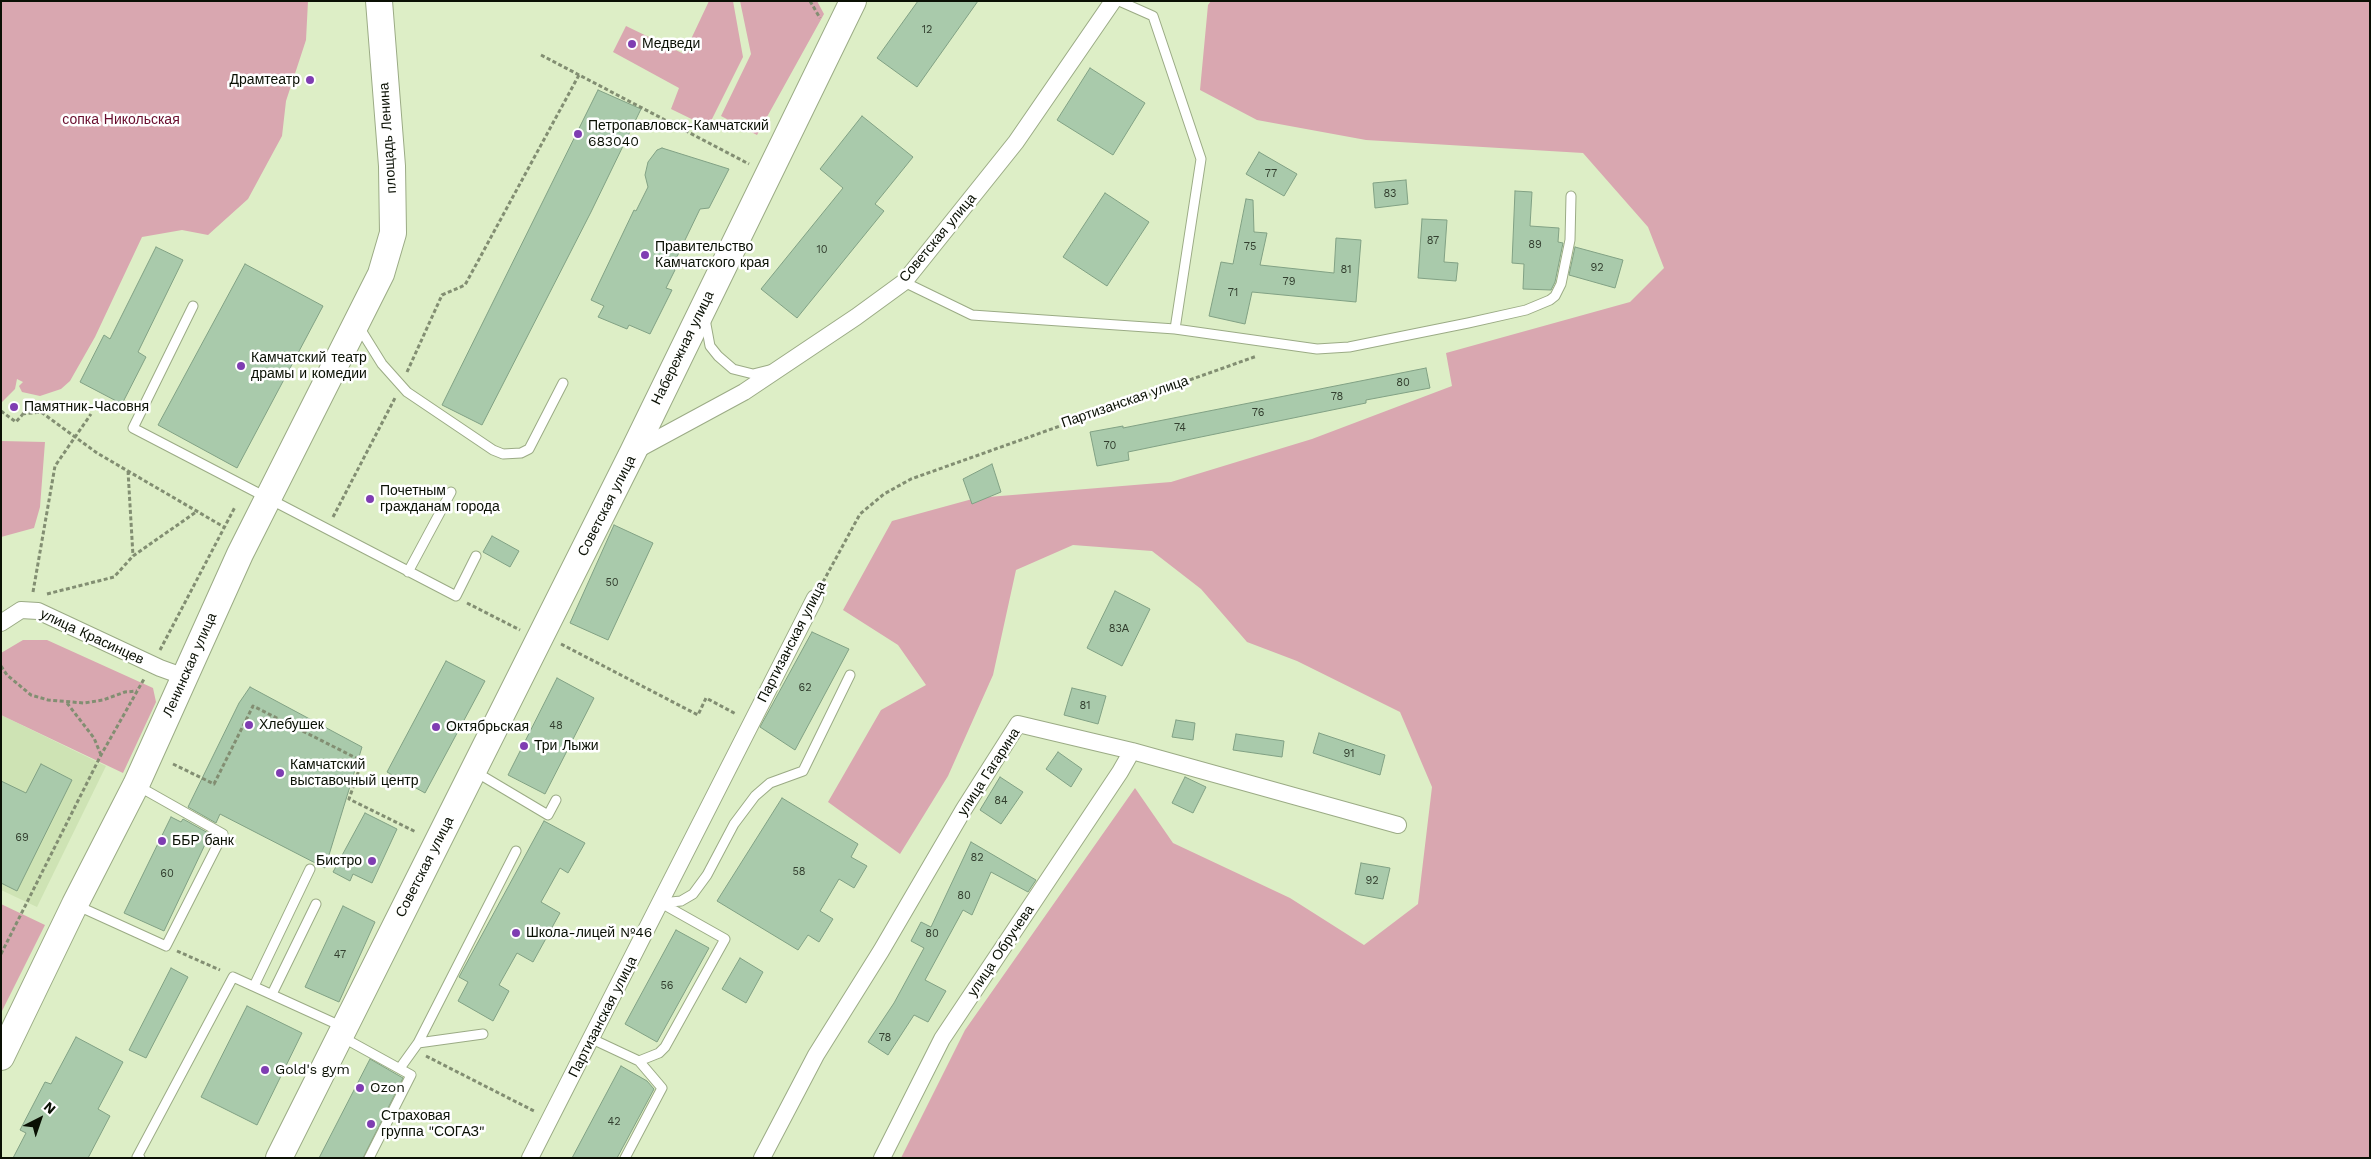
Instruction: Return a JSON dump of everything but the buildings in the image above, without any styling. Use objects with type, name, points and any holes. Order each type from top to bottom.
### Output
[{"type":"main road","name":"площадь Ленина","points":[[379,1],[392,166],[393,233],[381,274]]},
{"type":"main road","name":"Набережная улица","points":[[633,452],[853,1]]},
{"type":"main road","name":"Ленинская улица","points":[[1,1057],[75,904],[136,785],[240,554],[257,493],[356,322],[381,274]]},
{"type":"main road","name":"Советская улица","points":[[279,1158],[633,452]]},
{"type":"street","name":"Советская улица","points":[[633,452],[744,392],[856,317],[904,282],[1016,142],[1113,1]]},
{"type":"street","name":"Партизанская улица","points":[[530,1158],[661,904],[815,598]]},
{"type":"street","name":"улица Красинцев","points":[[1,623],[16,612],[30,610],[42,613],[152,665],[185,676]]},
{"type":"street","name":"улица Гагарина","points":[[762,1158],[816,1054],[881,951],[964,809],[1018,724],[1132,750],[1398,825]]},
{"type":"street","name":"улица Обручева","points":[[882,1158],[942,1039],[1120,772],[1132,750]]},
{"type":"lane","points":[[1118,1],[1153,16],[1201,159],[1175,329]]},
{"type":"lane","points":[[904,282],[972,315],[1175,329],[1300,347],[1349,348],[1380,343],[1526,310],[1550,300],[1555,296],[1561,284],[1570,240],[1571,196]]},
{"type":"lane","points":[[193,306],[133,428],[456,596],[476,556]]},
{"type":"lane","points":[[703,307],[710,346],[733,369],[753,374],[779,368]]},
{"type":"lane","points":[[356,322],[382,364],[407,392],[493,450],[513,454],[529,449],[563,383]]},
{"type":"lane","points":[[408,572],[451,492]]},
{"type":"lane","points":[[661,904],[681,901],[693,894],[707,875],[734,824],[755,796],[770,783],[803,771],[850,676]]},
{"type":"lane","points":[[473,771],[548,815],[556,800]]},
{"type":"lane","points":[[75,904],[166,946],[223,834],[136,785]]},
{"type":"lane","points":[[400,1068],[416,1047],[516,851]]},
{"type":"lane","points":[[254,986],[310,869]]},
{"type":"lane","points":[[272,994],[316,904]]},
{"type":"lane","points":[[639,1062],[658,1053],[665,1047],[725,939],[661,904]]},
{"type":"lane","points":[[140,1158],[137,1156],[233,977],[272,994],[342,1032],[411,1075],[369,1158]]},
{"type":"lane","points":[[416,1047],[483,1034]]},
{"type":"lane","points":[[592,1039],[639,1062],[662,1088],[625,1158]]},
{"type":"path","points":[[810,1],[822,22]]},
{"type":"path","points":[[540,55],[752,165]]},
{"type":"path","points":[[401,385],[442,294],[465,285],[579,75]]},
{"type":"path","name":"Партизанская улица","points":[[815,598],[860,514],[884,494],[911,479],[1260,355]]},
{"type":"path","points":[[1,411],[16,422],[29,407]]},
{"type":"path","points":[[337,508],[389,410]]},
{"type":"path","points":[[22,414],[41,412],[75,437],[128,471],[224,527]]},
{"type":"path","points":[[30,610],[55,466],[92,414]]},
{"type":"path","points":[[128,471],[133,556]]},
{"type":"path","points":[[1,954],[101,755],[152,665],[224,527],[257,493]]},
{"type":"path","points":[[30,610],[42,596],[114,578],[133,556],[196,512]]},
{"type":"path","points":[[456,596],[521,630]]},
{"type":"path","points":[[557,642],[698,715],[706,698],[751,722]]},
{"type":"path","points":[[1,666],[7,674],[31,694],[48,700],[84,703],[103,700],[125,692],[137,691]]},
{"type":"path","points":[[67,703],[94,738],[101,755]]},
{"type":"path","points":[[173,764],[214,784],[253,706],[362,761],[349,799],[416,832]]},
{"type":"path","points":[[166,946],[233,977]]},
{"type":"path","points":[[416,1047],[551,1119]]},
{"type":"shaded area","points":[[1,715],[106,766],[37,907],[1,890]]},
{"type":"green space","name":"сопка Никольская","points":[[1,1],[308,1],[306,40],[286,101],[282,136],[248,199],[208,235],[182,230],[142,237],[95,337],[70,381],[61,389],[40,396],[22,392],[19,386],[23,382],[17,379],[15,389],[1,403]]},
{"type":"green space","points":[[709,1],[733,1],[743,57],[708,127],[671,109],[679,88],[613,52],[626,26],[684,54]]},
{"type":"green space","points":[[740,1],[817,1],[824,14],[757,135],[721,116],[751,54]]},
{"type":"green space","points":[[1211,1],[2370,1],[2370,1158],[901,1158],[965,1030],[1135,788],[1173,843],[1290,898],[1364,945],[1418,904],[1432,787],[1400,712],[1297,661],[1247,642],[1201,589],[1152,551],[1073,545],[1016,570],[993,675],[948,776],[900,854],[828,802],[881,710],[926,685],[898,645],[843,610],[892,521],[976,498],[1171,482],[1312,439],[1452,386],[1446,353],[1630,302],[1664,268],[1648,227],[1583,153],[1366,140],[1257,120],[1200,90],[1208,5]]},
{"type":"green space","points":[[1,441],[45,442],[40,507],[34,528],[1,537]]},
{"type":"green space","points":[[23,640],[47,640],[153,688],[156,702],[123,773],[1,715],[1,653]]},
{"type":"green space","points":[[1,904],[45,925],[1,1013]]},
{"type":"place","name":"Медведи","points":[[632,44]]},
{"type":"place","name":"Драмтеатр","points":[[310,80]]},
{"type":"place","name":"Петропавловск-Камчатский 683040","points":[[578,134]]},
{"type":"place","name":"Правительство Камчатского края","points":[[645,255]]},
{"type":"place","name":"Камчатский театр драмы и комедии","points":[[241,366]]},
{"type":"place","name":"Памятник-Часовня","points":[[14,407]]},
{"type":"place","name":"Почетным гражданам города","points":[[370,499]]},
{"type":"place","name":"Хлебушек","points":[[249,725]]},
{"type":"place","name":"Октябрьская","points":[[436,727]]},
{"type":"place","name":"Три Лыжи","points":[[524,746]]},
{"type":"place","name":"Камчатский выставочный центр","points":[[280,773]]},
{"type":"place","name":"ББР банк","points":[[162,841]]},
{"type":"place","name":"Бистро","points":[[372,861]]},
{"type":"place","name":"Школа-лицей №46","points":[[516,933]]},
{"type":"place","name":"Gold's gym","points":[[265,1070]]},
{"type":"place","name":"Ozon","points":[[360,1088]]},
{"type":"place","name":"Страховая группа \"СОГАЗ\"","points":[[371,1124]]}]
